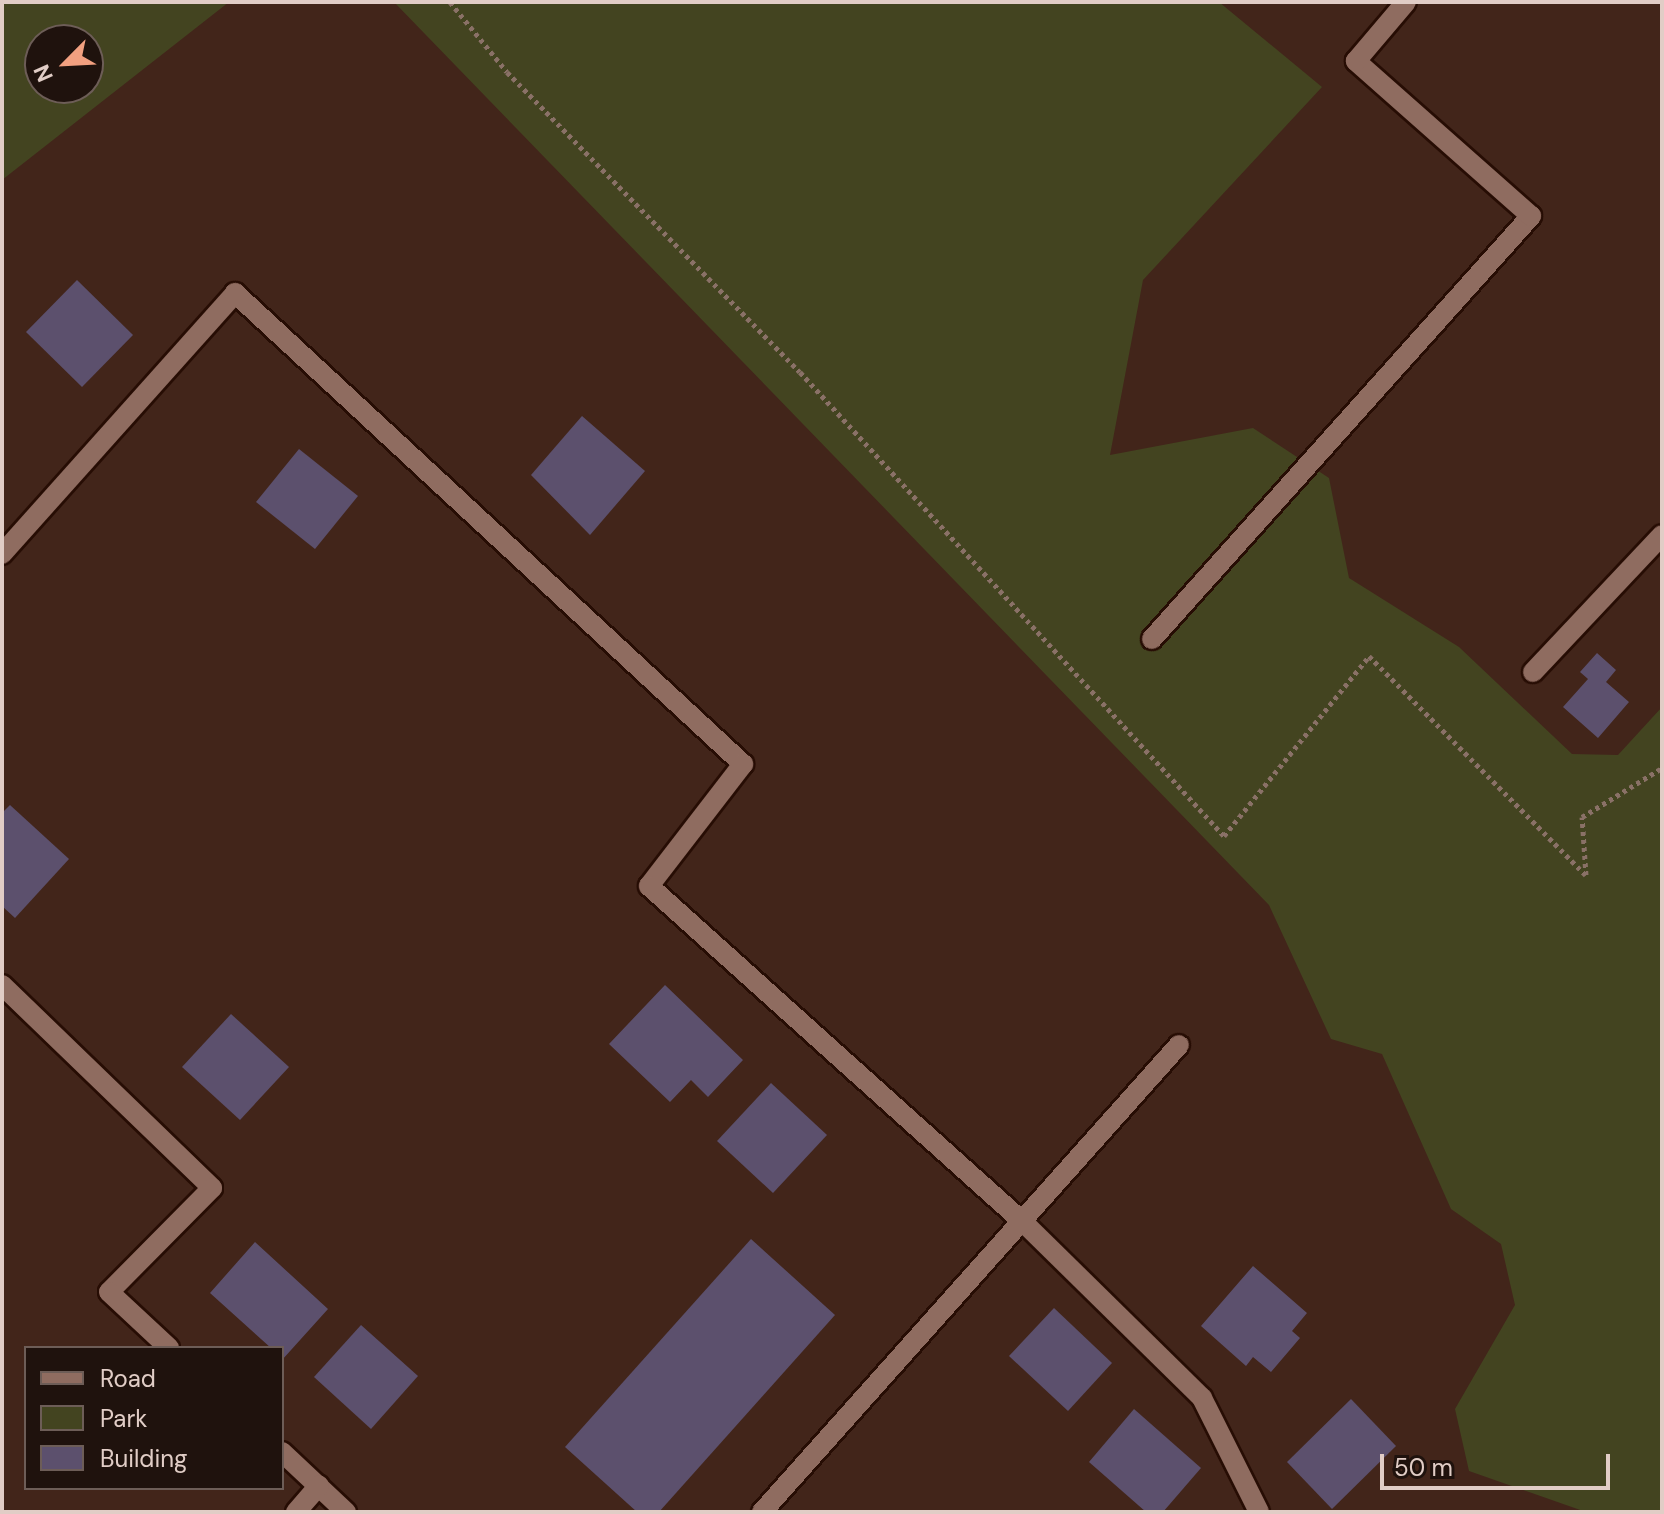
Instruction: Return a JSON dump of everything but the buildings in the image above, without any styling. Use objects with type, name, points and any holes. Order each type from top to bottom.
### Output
[{"type":"lane","points":[[1152,639],[1531,216],[1356,61],[1406,2]]},
{"type":"lane","points":[[2,554],[235,293],[743,764],[649,886],[1023,1222],[1202,1398],[1259,1512]]},
{"type":"lane","points":[[1533,672],[1662,535]]},
{"type":"lane","points":[[2,985],[212,1188],[109,1292],[167,1346]]},
{"type":"lane","points":[[762,1512],[1179,1045]]},
{"type":"lane","points":[[284,1454],[346,1512]]},
{"type":"lane","points":[[296,1512],[319,1486]]},
{"type":"path","points":[[450,2],[507,72],[800,372],[1224,836],[1369,656],[1586,875],[1582,817],[1662,768]]},
{"type":"green space","points":[[2,2],[229,2],[104,100],[104,24],[24,24],[24,104],[99,104],[2,180]]},
{"type":"green space","points":[[394,2],[1219,2],[1322,87],[1143,280],[1110,455],[1253,428],[1329,478],[1349,578],[1459,647],[1572,754],[1618,755],[1662,707],[1662,1512],[1586,1512],[1469,1471],[1455,1409],[1515,1305],[1501,1244],[1451,1209],[1382,1054],[1331,1039],[1269,905]]}]
